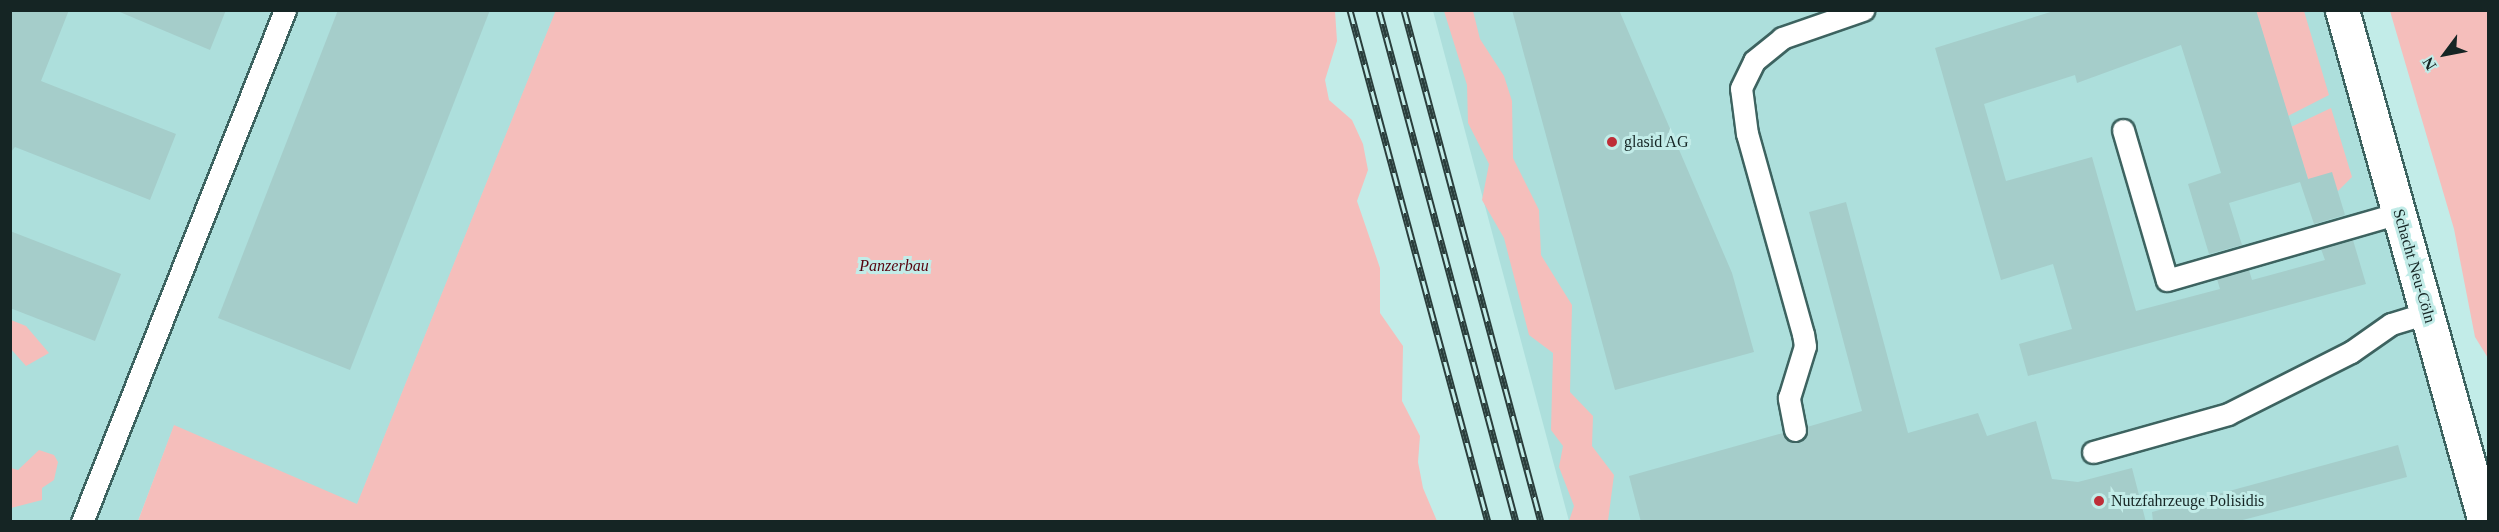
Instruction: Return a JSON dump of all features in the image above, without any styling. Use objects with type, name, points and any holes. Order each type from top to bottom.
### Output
[{"type":"street","name":"Schacht Neu-Cöln","points":[[2342,10],[2486,522]]},
{"type":"lane","points":[[82,522],[285,10]]},
{"type":"lane","points":[[1795,430],[1789,398],[1805,346],[1747,134],[1741,88],[1754,60],[1782,38],[1863,10]]},
{"type":"lane","points":[[2123,130],[2167,280],[2399,213]]},
{"type":"lane","points":[[2092,452],[2228,414],[2351,352],[2391,324],[2428,313]]},
{"type":"shaded area","points":[[10,11],[556,11],[357,505],[174,426],[138,521],[11,521]]},
{"type":"shaded area","points":[[1433,11],[2342,11],[2485,521],[1569,521]]},
{"type":"green space","name":"Panzerbau","points":[[556,10],[1335,11],[1337,41],[1325,80],[1329,100],[1352,120],[1363,144],[1368,170],[1357,201],[1380,268],[1380,313],[1403,346],[1402,401],[1420,436],[1418,462],[1423,488],[1437,521],[138,521],[174,425],[357,504]]},
{"type":"green space","points":[[1444,11],[1473,11],[1480,39],[1504,76],[1512,101],[1513,158],[1539,210],[1541,255],[1572,305],[1570,392],[1593,416],[1592,446],[1614,475],[1608,521],[1569,521],[1574,506],[1559,467],[1563,446],[1551,430],[1553,353],[1529,335],[1504,238],[1482,200],[1489,164],[1468,123],[1467,85]]},
{"type":"green space","points":[[2256,11],[2304,11],[2329,95],[2288,116]]},
{"type":"green space","points":[[2390,11],[2488,11],[2488,358],[2475,337],[2454,229]]},
{"type":"green space","points":[[2331,108],[2352,177],[2338,191],[2308,179],[2291,127]]},
{"type":"green space","points":[[11,320],[26,326],[49,353],[26,366],[11,349]]},
{"type":"green space","points":[[39,450],[54,455],[58,462],[54,480],[42,488],[42,500],[11,508],[11,468],[18,470]]},
{"type":"building","points":[[10,10],[69,10],[41,81],[176,134],[150,200],[15,147],[10,153]]},
{"type":"building","points":[[115,10],[226,10],[210,50]]},
{"type":"building","points":[[338,10],[490,10],[350,370],[218,318]]},
{"type":"building","name":"glasid AG","points":[[1512,10],[1619,10],[1732,273],[1754,352],[1615,390]]},
{"type":"building","points":[[2057,10],[2256,10],[2308,179],[2332,172],[2345,215],[2314,224],[2300,182],[2229,203],[2242,245],[2209,254],[2188,184],[2221,173],[2181,45],[2077,83],[2075,75],[1984,104],[2006,181],[2092,157],[2136,311],[2220,289],[2217,279],[2249,270],[2252,280],[2325,260],[2321,249],[2353,240],[2366,284],[2028,376],[2019,344],[2072,329],[2053,264],[2001,280],[1935,48]]},
{"type":"building","points":[[1846,202],[1908,433],[1978,413],[1987,436],[2036,421],[2052,479],[2078,482],[2132,468],[2146,522],[1641,522],[1629,476],[1783,433],[1798,442],[1807,435],[1807,427],[1862,411],[1809,212]]},
{"type":"building","points":[[10,231],[121,274],[95,341],[10,308]]},
{"type":"building","points":[[2398,445],[2407,477],[2235,522],[2153,522],[2152,512]]},
{"type":"railway","points":[[1350,10],[1488,522]]},
{"type":"railway","points":[[1379,10],[1516,522]]},
{"type":"railway","points":[[1404,10],[1541,522]]},
{"type":"place","name":"glasid AG","points":[[1612,142]]},
{"type":"place","name":"Nutzfahrzeuge Polisidis","points":[[2099,501]]}]
